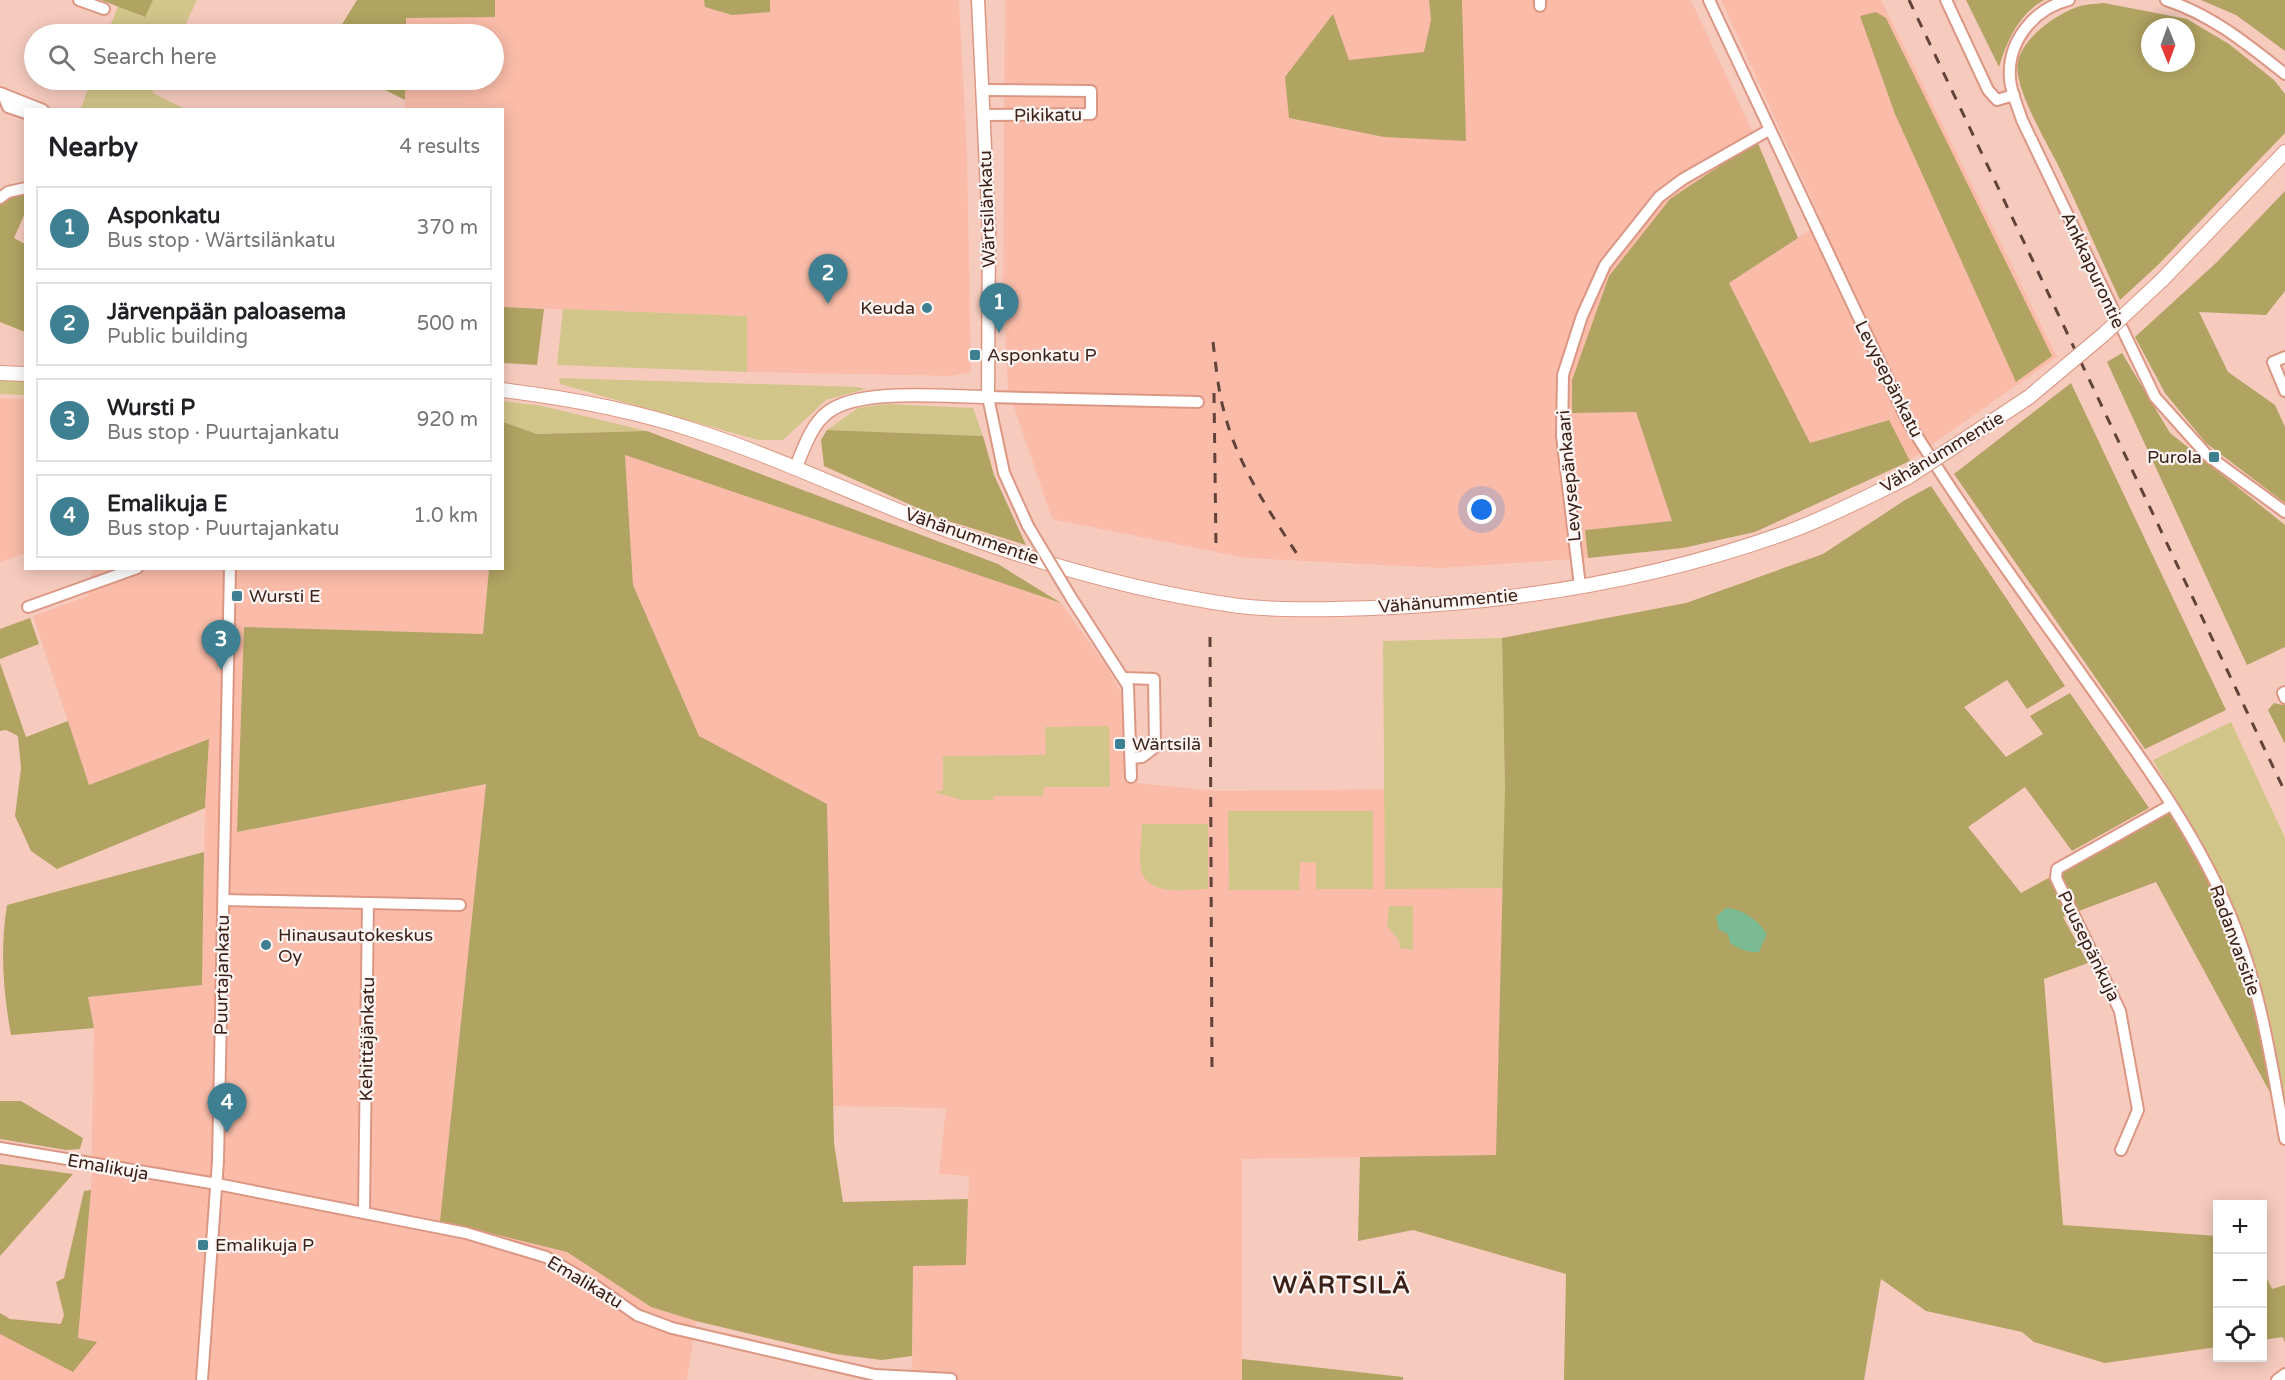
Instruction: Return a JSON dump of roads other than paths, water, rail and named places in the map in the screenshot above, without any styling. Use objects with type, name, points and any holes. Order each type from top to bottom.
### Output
[{"type":"main road","name":"Vähänummentie","points":[[504,390],[615,408],[696,431],[796,467],[942,528],[1071,570],[1139,588],[1242,606],[1332,609],[1419,606],[1580,586],[1703,558],[1790,531],[1908,477],[2029,397],[2103,335],[2162,280],[2257,184],[2285,152]]},
{"type":"main road","points":[[0,373],[24,374]]},
{"type":"street","points":[[79,0],[104,9]]},
{"type":"street","name":"Wärtsilänkatu","points":[[978,0],[989,232],[988,397],[1004,472],[1028,526],[1072,599],[1125,678],[1129,695],[1131,777]]},
{"type":"street","name":"Levysepänkatu","points":[[1709,0],[1907,420],[1941,473],[2140,758]]},
{"type":"street","points":[[1946,0],[1988,90],[1997,100],[2014,95]]},
{"type":"street","name":"Ankkapurontie","points":[[2069,0],[2038,14],[2017,41],[2010,60],[2010,81],[2022,120],[2103,293],[2155,397],[2207,455],[2285,512]]},
{"type":"street","points":[[2166,0],[2190,8],[2225,27],[2285,74]]},
{"type":"street","name":"Pikikatu","points":[[984,90],[1091,91],[1091,114],[984,115]]},
{"type":"street","points":[[1,94],[38,108]]},
{"type":"street","points":[[1,94],[8,107],[24,112]]},
{"type":"street","name":"Levysepänkaari","points":[[1580,586],[1567,490],[1562,416],[1563,375],[1582,316],[1605,265],[1659,197],[1683,179],[1769,130]]},
{"type":"street","points":[[0,198],[8,192],[24,188]]},
{"type":"street","points":[[2285,357],[2272,362],[2285,391]]},
{"type":"street","points":[[796,467],[811,430],[829,411],[856,400],[885,396],[1198,402]]},
{"type":"street","points":[[28,607],[131,570]]},
{"type":"street","name":"Puurtajankatu","points":[[202,1380],[217,1184],[230,570]]},
{"type":"street","points":[[1125,678],[1154,679],[1155,747],[1142,757],[1131,758]]},
{"type":"street","points":[[2285,692],[2283,693],[2285,698]]},
{"type":"street","name":"Radanvarsitie","points":[[2140,758],[2171,805],[2226,903],[2251,974],[2267,1034],[2285,1139]]},
{"type":"street","name":"Puusepänkuja","points":[[2121,1150],[2138,1110],[2120,1011],[2056,878],[2057,869],[2171,805]]},
{"type":"street","points":[[224,900],[460,905]]},
{"type":"street","name":"Kehittäjänkatu","points":[[364,1211],[368,903]]},
{"type":"street","name":"Emalikuja","points":[[0,1148],[217,1184]]},
{"type":"street","name":"Emalikatu","points":[[217,1184],[364,1211],[466,1233],[546,1257],[594,1285],[637,1315],[672,1328],[875,1375],[951,1379]]},
{"type":"street","points":[[2277,1380],[2285,1374]]},
{"type":"railway","points":[[1909,0],[2285,792]]},
{"type":"railway","points":[[1213,342],[1223,406],[1238,452],[1255,487],[1297,554]]},
{"type":"railway","points":[[1214,393],[1216,547]]},
{"type":"railway","points":[[1210,637],[1212,1076]]},
{"type":"place","name":"Järvenpään paloasema","points":[[828,304]]},
{"type":"place","name":"Keuda","points":[[927,308]]},
{"type":"place","name":"Asponkatu","points":[[999,333]]},
{"type":"place","name":"Asponkatu P","points":[[975,355]]},
{"type":"place","name":"Purola","points":[[2214,457]]},
{"type":"place","name":"Wursti E","points":[[237,596]]},
{"type":"place","name":"Wursti P","points":[[221,670]]},
{"type":"place","name":"Wärtsilä","points":[[1120,744]]},
{"type":"place","name":"Hinausautokeskus Oy","points":[[266,945]]},
{"type":"place","name":"Emalikuja E","points":[[227,1133]]},
{"type":"place","name":"Emalikuja P","points":[[203,1245]]},
{"type":"district","name":"WÄRTSILÄ","points":[[1342,1285]]}]
